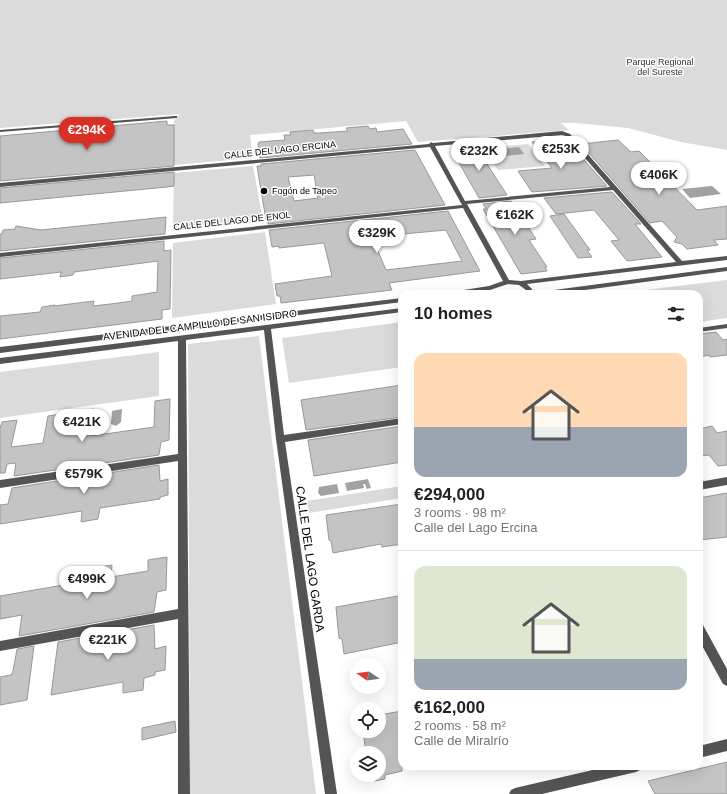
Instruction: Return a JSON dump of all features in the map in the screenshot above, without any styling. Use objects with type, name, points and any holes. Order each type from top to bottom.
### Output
[{"type":"street","points":[[0,131],[175,117]]},
{"type":"street","name":"CALLE DEL LAGO ERCINA","points":[[0,185],[562,133],[568,135],[614,188]]},
{"type":"street","points":[[431,144],[507,282]]},
{"type":"street","points":[[614,188],[680,264]]},
{"type":"street","name":"CALLE DEL LAGO DE ENOL","points":[[0,255],[614,188]]},
{"type":"street","points":[[494,290],[507,282],[521,283],[727,258]]},
{"type":"street","points":[[569,290],[727,269]]},
{"type":"street","points":[[521,283],[529,290]]},
{"type":"street","name":"AVENIDA DEL CAMPILLO DE SAN ISIDRO","points":[[0,350],[398,300]]},
{"type":"street","name":"AVENIDA DEL CAMPILLO DE SAN ISIDRO","points":[[0,361],[398,311]]},
{"type":"street","points":[[703,329],[727,326]]},
{"type":"street","name":"CALLE DEL LAGO GARDA","points":[[267,327],[280,439],[331,794]]},
{"type":"street","points":[[182,338],[182,613],[184,794]]},
{"type":"street","points":[[280,439],[398,422]]},
{"type":"street","points":[[0,484],[183,457]]},
{"type":"street","points":[[703,485],[727,481]]},
{"type":"street","points":[[0,646],[182,613]]},
{"type":"street","points":[[703,636],[727,680]]},
{"type":"street","points":[[703,751],[727,745]]},
{"type":"street","points":[[515,794],[619,770]]},
{"type":"green space","name":"Parque Regional del Sureste","points":[[0,0],[727,0],[727,150],[681,142],[628,128],[576,123],[561,123],[569,130],[418,142],[406,121],[250,135],[253,158],[174,165],[174,121],[180,114],[0,128]]},
{"type":"green space","points":[[528,144],[545,166],[498,170],[484,148]]},
{"type":"green space","points":[[253,166],[263,221],[173,231],[174,173]]},
{"type":"green space","points":[[265,232],[276,304],[172,318],[173,243]]},
{"type":"green space","points":[[727,280],[727,318],[703,321],[703,290],[646,290]]},
{"type":"green space","points":[[398,323],[398,368],[289,383],[282,338]]},
{"type":"green space","points":[[259,336],[316,794],[190,794],[188,344]]},
{"type":"green space","points":[[159,352],[159,396],[0,418],[0,372]]},
{"type":"green space","points":[[398,487],[398,499],[309,513],[307,501]]},
{"type":"shaded area","points":[[519,147],[524,154],[496,157],[491,150]]},
{"type":"shaded area","points":[[712,186],[721,194],[690,198],[682,189]]},
{"type":"shaded area","points":[[122,409],[121,422],[116,426],[111,424],[112,411]]},
{"type":"shaded area","points":[[368,479],[371,488],[367,489],[365,484],[363,484],[364,488],[347,491],[345,483]]},
{"type":"shaded area","points":[[337,484],[339,493],[321,496],[318,493],[319,487]]},
{"type":"building","points":[[167,121],[167,125],[174,125],[174,166],[0,181],[0,136]]},
{"type":"building","points":[[368,126],[370,129],[376,128],[377,132],[403,129],[412,144],[260,158],[259,142],[285,140],[284,135],[291,135],[290,132],[313,130],[314,133],[348,131],[346,128]]},
{"type":"building","points":[[558,140],[564,145],[571,145],[607,186],[532,192],[518,171],[552,168],[532,142]]},
{"type":"building","points":[[618,140],[631,152],[639,151],[697,210],[727,206],[727,239],[714,240],[718,245],[687,249],[682,244],[674,242],[677,237],[662,221],[650,223],[581,144]]},
{"type":"building","points":[[479,147],[488,159],[485,161],[507,195],[479,198],[453,152],[455,152],[453,150],[456,148]]},
{"type":"building","points":[[415,150],[445,205],[268,224],[268,220],[266,220],[257,166],[261,166],[261,164]],"holes":[[[314,175],[318,198],[294,201],[288,177]]]},
{"type":"building","points":[[174,172],[174,186],[0,203],[0,188]]},
{"type":"building","points":[[612,192],[641,224],[635,224],[662,257],[627,261],[611,241],[619,240],[594,210],[556,214],[544,198]]},
{"type":"building","points":[[511,201],[536,239],[529,240],[547,267],[545,267],[547,271],[521,274],[483,209],[486,209],[483,204]]},
{"type":"building","points":[[448,211],[480,271],[389,283],[392,290],[281,303],[280,296],[277,296],[275,284],[332,276],[324,243],[279,248],[279,246],[272,247],[269,230]],"holes":[[[446,230],[462,261],[386,270],[372,237]]]},
{"type":"building","points":[[564,214],[590,250],[587,250],[592,257],[578,258],[550,216]]},
{"type":"building","points":[[166,217],[165,234],[0,251],[0,234],[2,234],[3,230],[15,229],[16,226],[41,230]]},
{"type":"building","points":[[164,241],[164,251],[171,250],[170,309],[162,310],[162,319],[0,339],[0,316],[40,312],[42,307],[55,305],[54,306],[94,301],[93,306],[119,303],[132,301],[132,296],[157,292],[158,261],[74,272],[73,275],[60,277],[61,272],[0,279],[0,258]]},
{"type":"building","points":[[716,332],[723,340],[727,339],[727,355],[703,356],[703,334]]},
{"type":"building","points":[[398,386],[398,418],[306,430],[301,400]]},
{"type":"building","points":[[170,399],[169,440],[161,442],[159,455],[14,476],[16,463],[7,464],[5,473],[0,473],[0,428],[2,422],[17,420],[11,447],[43,443],[48,416],[94,409],[91,436],[154,427],[155,401]]},
{"type":"building","points":[[712,426],[717,433],[727,431],[727,465],[718,466],[709,455],[703,456],[703,428]]},
{"type":"building","points":[[398,427],[398,463],[314,476],[308,440]]},
{"type":"building","points":[[159,465],[160,481],[168,479],[168,495],[160,497],[160,499],[100,508],[98,519],[81,522],[82,511],[0,524],[0,505],[8,504],[12,488]]},
{"type":"building","points":[[727,493],[727,537],[703,540],[703,497]]},
{"type":"building","points":[[398,505],[398,545],[382,547],[381,544],[333,553],[331,541],[329,540],[326,515]]},
{"type":"building","points":[[167,557],[166,590],[157,592],[154,612],[19,636],[22,615],[0,619],[0,596],[92,580],[94,568],[112,565],[111,577],[148,571],[148,560]]},
{"type":"building","points":[[398,596],[398,643],[344,654],[342,639],[339,638],[336,607]]},
{"type":"building","points":[[154,625],[155,649],[166,646],[165,670],[155,672],[155,675],[144,678],[143,690],[123,693],[123,682],[51,695],[58,642]]},
{"type":"building","points":[[34,646],[27,700],[0,705],[0,677],[11,675],[17,649]]},
{"type":"building","points":[[398,712],[398,770],[402,771],[386,775],[386,746],[365,746],[364,739],[386,738],[386,714]]},
{"type":"building","points":[[175,721],[176,732],[142,740],[142,728]]},
{"type":"building","points":[[727,762],[727,794],[655,794],[648,781],[694,770],[703,770],[703,768]]},
{"type":"place","name":"Fogón de Tapeo","points":[[264,191]]}]
